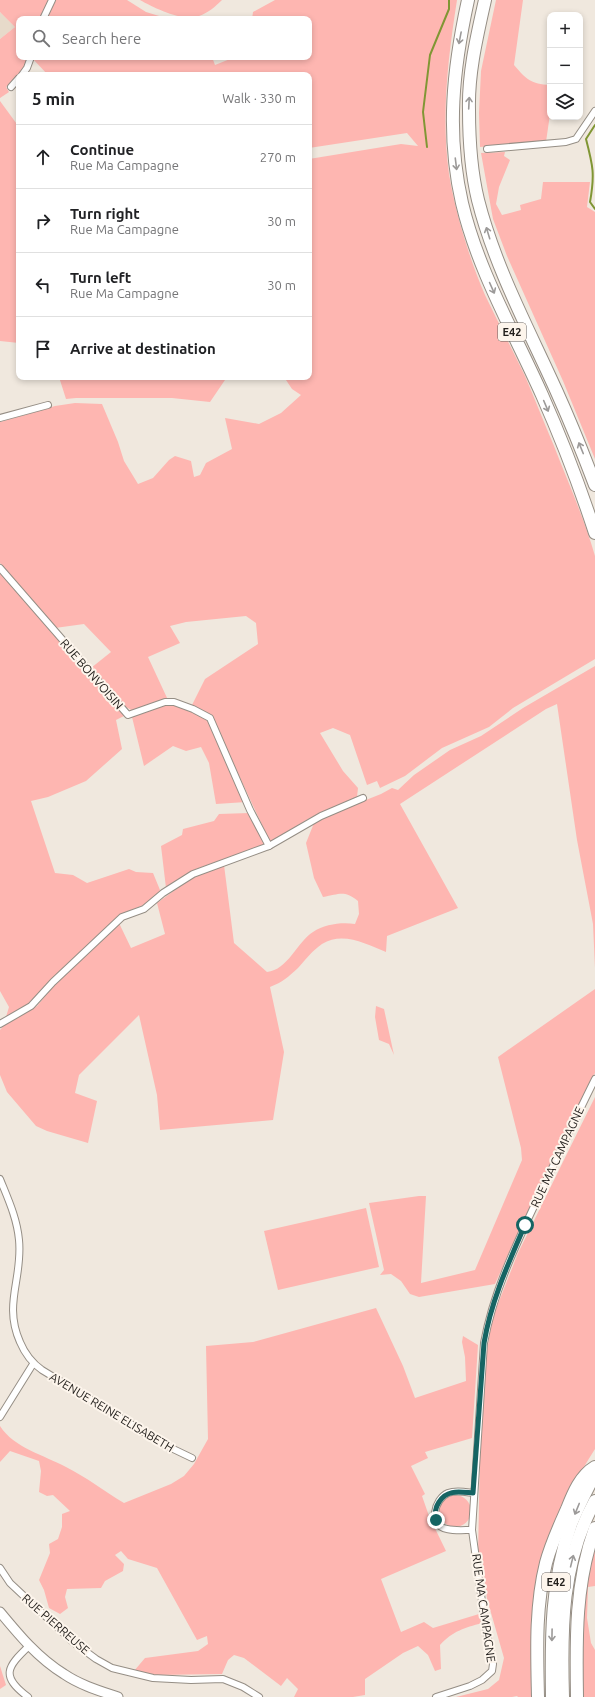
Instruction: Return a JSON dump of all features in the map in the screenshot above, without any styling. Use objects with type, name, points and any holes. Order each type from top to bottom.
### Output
[{"type":"highway","name":"E42","points":[[468,0],[459,42],[452,106],[454,149],[462,203],[490,284],[545,403],[566,454],[595,533]]},
{"type":"highway","name":"E42","points":[[485,0],[476,43],[468,109],[473,172],[478,200],[504,278],[560,399],[595,485]]},
{"type":"highway","points":[[538,1697],[538,1618],[546,1564],[552,1544],[573,1495],[586,1472],[595,1467]]},
{"type":"highway","name":"E42","points":[[552,1697],[552,1627],[557,1578],[571,1525],[580,1503],[595,1474]]},
{"type":"highway","name":"E42","points":[[563,1697],[562,1628],[567,1577],[582,1527],[595,1501]]},
{"type":"highway","points":[[578,1697],[576,1646],[578,1596],[582,1572],[595,1528]]},
{"type":"main road","points":[[0,1612],[29,1646],[65,1675],[85,1685],[118,1697]]},
{"type":"street","points":[[44,16],[52,0]]},
{"type":"street","points":[[25,72],[28,68],[30,60]]},
{"type":"street","points":[[11,87],[16,81]]},
{"type":"street","points":[[487,149],[571,141],[576,139],[595,111]]},
{"type":"street","points":[[0,418],[48,405]]},
{"type":"street","name":"RUE BONVOISIN","points":[[0,568],[128,715],[165,702],[174,702],[194,709],[210,718],[250,810],[269,846]]},
{"type":"street","points":[[0,1024],[31,1006],[53,982],[122,918],[144,909],[163,893],[193,874],[269,846],[321,816],[363,798]]},
{"type":"street","name":"RUE MA CAMPAGNE","points":[[436,1697],[470,1686],[482,1680],[492,1671],[494,1664],[485,1623],[472,1530],[473,1493],[484,1343],[487,1325],[500,1281],[525,1225],[595,1079]]},
{"type":"street","name":"AVENUE REINE ELISABETH","points":[[0,1179],[13,1210],[19,1240],[19,1266],[12,1317],[16,1333],[33,1364],[160,1442],[192,1458]]},
{"type":"street","points":[[0,1417],[33,1364]]},
{"type":"street","points":[[472,1530],[446,1529],[439,1526],[435,1514],[436,1507],[443,1496],[455,1492],[473,1493]]},
{"type":"street","name":"RUE PIERREUSE","points":[[0,1568],[10,1583],[73,1642],[96,1659],[112,1668],[152,1678],[191,1680],[223,1679],[243,1687],[258,1697]]},
{"type":"street","points":[[28,1697],[16,1688],[11,1680],[10,1670],[13,1662],[29,1646]]},
{"type":"shaded area","points":[[0,0],[52,0],[43,16],[16,16],[16,60],[28,60],[22,72],[16,72],[16,78],[6,87],[9,92],[0,98],[0,39],[15,27],[0,12]]},
{"type":"shaded area","points":[[56,0],[127,0],[146,12],[159,16],[48,16]]},
{"type":"shaded area","points":[[140,0],[222,0],[206,13],[199,16],[177,16],[153,7]]},
{"type":"shaded area","points":[[275,0],[448,0],[449,9],[450,0],[457,0],[448,65],[446,108],[449,174],[455,204],[479,282],[529,385],[576,500],[595,556],[595,659],[513,708],[489,727],[442,748],[405,776],[380,788],[377,781],[367,785],[350,735],[333,728],[320,733],[343,771],[358,788],[357,797],[308,819],[270,842],[211,716],[192,705],[205,679],[258,644],[256,623],[246,616],[186,622],[170,626],[180,643],[148,657],[168,700],[133,711],[126,707],[91,668],[111,652],[84,624],[55,628],[0,563],[0,422],[55,406],[75,403],[102,404],[118,442],[124,461],[138,484],[153,478],[169,460],[175,456],[191,461],[194,477],[200,475],[206,463],[232,449],[225,418],[259,424],[281,413],[301,395],[292,389],[286,380],[312,380],[312,159],[401,144],[418,146],[407,133],[312,148],[312,72],[45,72],[34,60],[213,60],[215,65],[228,60],[312,60],[312,16],[252,16],[253,12]]},
{"type":"shaded area","points":[[496,0],[523,0],[514,65],[529,80],[547,84],[547,120],[549,120],[546,142],[480,147],[479,113],[481,71]]},
{"type":"shaded area","points":[[0,12],[15,27],[0,39]]},
{"type":"shaded area","points":[[0,101],[16,123],[16,343],[0,341]]},
{"type":"shaded area","points":[[505,152],[504,156],[510,160],[499,187],[496,204],[502,215],[521,210],[520,205],[541,199],[543,182],[590,182],[587,207],[595,212],[595,459],[563,381],[507,256],[493,219],[481,153]]},
{"type":"shaded area","points":[[60,380],[225,380],[210,402],[172,398],[66,399]]},
{"type":"shaded area","points":[[0,572],[126,715],[116,720],[122,749],[86,781],[48,797],[31,801],[55,873],[73,875],[87,883],[129,869],[136,872],[153,873],[160,890],[158,896],[146,904],[126,912],[51,980],[32,1002],[6,1017],[9,1007],[0,991]]},
{"type":"shaded area","points":[[595,666],[595,968],[593,924],[577,840],[557,704],[546,709],[400,804],[458,908],[387,936],[386,952],[354,940],[330,940],[315,949],[288,977],[270,987],[284,1052],[273,1120],[160,1130],[157,1095],[139,1015],[79,1075],[75,1093],[97,1101],[88,1143],[47,1131],[36,1126],[7,1092],[0,1075],[0,1030],[7,1022],[37,1006],[56,983],[119,923],[131,948],[165,934],[157,903],[197,874],[224,865],[234,943],[267,972],[274,970],[287,961],[302,942],[313,932],[334,924],[355,924],[359,914],[358,901],[349,895],[338,894],[323,897],[314,878],[306,843],[314,823],[323,817],[381,794],[392,788],[398,790],[414,775],[450,750],[481,736],[523,708]]},
{"type":"shaded area","points":[[173,704],[195,711],[210,720],[246,802],[216,804],[209,763],[201,747],[186,751],[173,746],[144,766],[132,717],[161,706]]},
{"type":"shaded area","points":[[249,813],[266,844],[196,869],[166,888],[161,846],[182,835],[183,829],[214,821],[219,814]]},
{"type":"shaded area","points":[[595,989],[595,1073],[521,1226],[495,1284],[419,1297],[410,1294],[401,1281],[391,1274],[380,1275],[384,1270],[369,1203],[419,1196],[426,1196],[421,1283],[475,1270],[522,1160],[521,1148],[498,1057]]},
{"type":"shaded area","points":[[376,1006],[384,1009],[394,1055],[389,1044],[379,1040],[375,1017]]},
{"type":"shaded area","points":[[595,1097],[595,1449],[560,1511],[551,1532],[538,1576],[531,1633],[532,1697],[456,1697],[488,1689],[499,1680],[504,1658],[487,1599],[482,1556],[478,1556],[483,1391],[492,1319],[518,1253]]},
{"type":"shaded area","points":[[366,1208],[379,1267],[278,1290],[264,1231]]},
{"type":"shaded area","points":[[376,1308],[403,1366],[415,1398],[466,1381],[465,1357],[462,1342],[463,1336],[478,1345],[472,1438],[425,1452],[428,1458],[411,1466],[425,1494],[422,1496],[429,1516],[446,1551],[381,1579],[401,1632],[424,1622],[433,1628],[479,1614],[482,1623],[459,1631],[450,1636],[440,1645],[441,1669],[435,1671],[428,1655],[418,1646],[403,1653],[365,1679],[365,1695],[353,1697],[294,1697],[298,1689],[287,1678],[281,1686],[244,1658],[234,1655],[228,1660],[222,1674],[156,1675],[134,1671],[145,1658],[198,1651],[208,1644],[207,1636],[197,1640],[157,1568],[128,1559],[121,1551],[115,1555],[124,1564],[123,1571],[105,1581],[101,1588],[67,1589],[65,1597],[68,1608],[60,1614],[49,1608],[44,1590],[39,1580],[50,1553],[49,1544],[58,1539],[62,1527],[62,1514],[70,1511],[53,1495],[47,1496],[39,1492],[41,1471],[39,1461],[10,1451],[0,1462],[0,1426],[6,1434],[21,1445],[73,1471],[124,1503],[171,1484],[184,1476],[194,1464],[208,1439],[206,1346],[253,1342]]},
{"type":"shaded area","points":[[455,1495],[466,1500],[471,1511],[466,1522],[455,1527],[444,1522],[439,1511],[444,1500]]},
{"type":"shaded area","points":[[595,1548],[595,1586],[588,1587],[587,1618],[591,1643],[595,1650],[595,1697],[583,1697],[583,1622],[587,1584]]},
{"type":"shaded area","points":[[0,1666],[6,1685],[0,1689]]},
{"type":"waterway","points":[[427,147],[423,112],[430,55],[449,9],[449,0]]},
{"type":"waterway","points":[[595,125],[586,139],[592,170],[590,202],[595,209]]},
{"type":"route","points":[[436,1520],[436,1507],[443,1496],[455,1492],[473,1493],[484,1343],[487,1325],[500,1281],[525,1225]]}]
